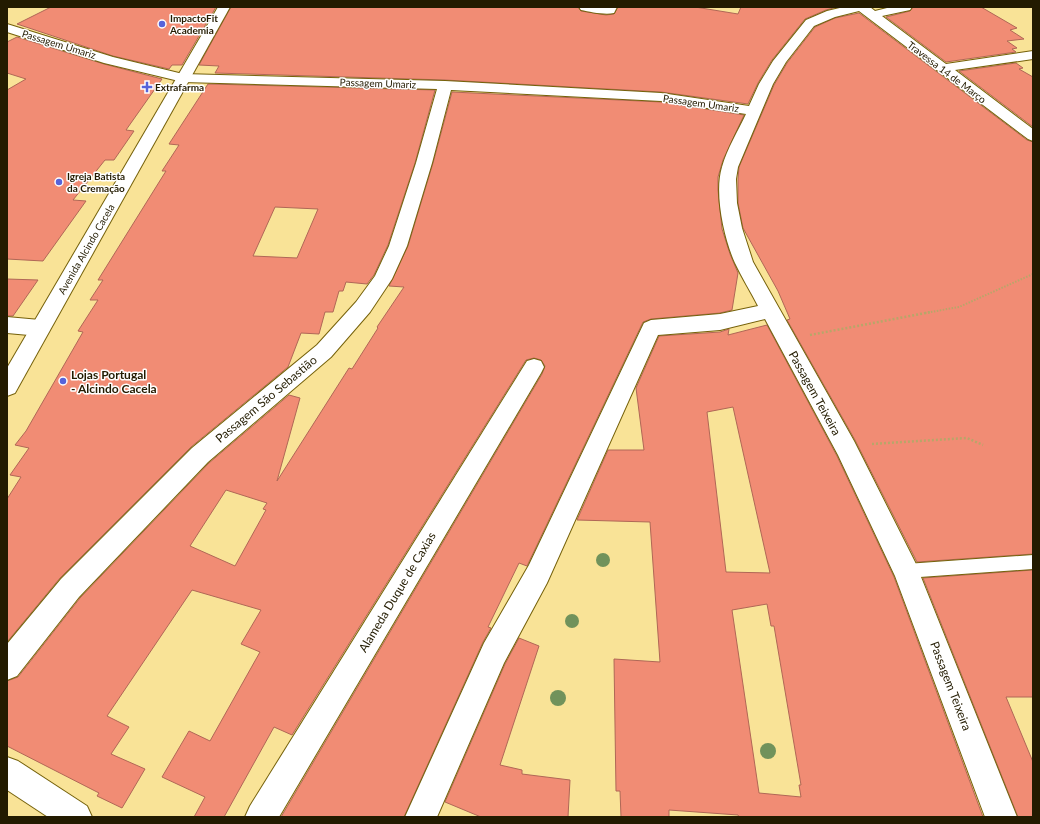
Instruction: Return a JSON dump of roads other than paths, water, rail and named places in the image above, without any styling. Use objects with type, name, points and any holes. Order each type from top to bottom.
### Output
[{"type":"street","name":"Avenida Alcindo Cacela","points":[[7,387],[224,7]]},
{"type":"street","points":[[585,7],[610,10],[612,7]]},
{"type":"street","name":"Passagem Teixeira","points":[[859,7],[831,14],[810,23],[780,61],[766,84],[730,168],[727,180],[735,235],[744,262],[846,448],[906,571],[1001,817]]},
{"type":"street","points":[[867,11],[906,7]]},
{"type":"street","name":"Travessa 14 de Março","points":[[867,11],[1033,136]]},
{"type":"street","name":"Passagem Umariz","points":[[7,28],[109,60],[183,78],[444,85],[661,97],[755,111]]},
{"type":"street","points":[[943,68],[1033,55]]},
{"type":"street","name":"Passagem São Sebastião","points":[[7,666],[70,588],[200,455],[324,351],[363,307],[383,279],[398,246],[424,163],[444,85]]},
{"type":"street","points":[[421,817],[494,653],[538,574],[651,328],[720,322],[770,311]]},
{"type":"street","points":[[7,325],[40,328]]},
{"type":"street","name":"Alameda Duque de Caxias","points":[[261,817],[534,367]]},
{"type":"street","points":[[7,772],[76,817]]},
{"type":"lane","points":[[906,571],[1033,562]]},
{"type":"place","name":"ImpactoFit Academia","points":[[162,24]]},
{"type":"place","name":"Extrafarma","points":[[147,87]]},
{"type":"place","name":"Igreja Batista da Cremação","points":[[59,182]]},
{"type":"place","name":"Lojas Portugal - Alcindo Cacela","points":[[63,381]]}]
